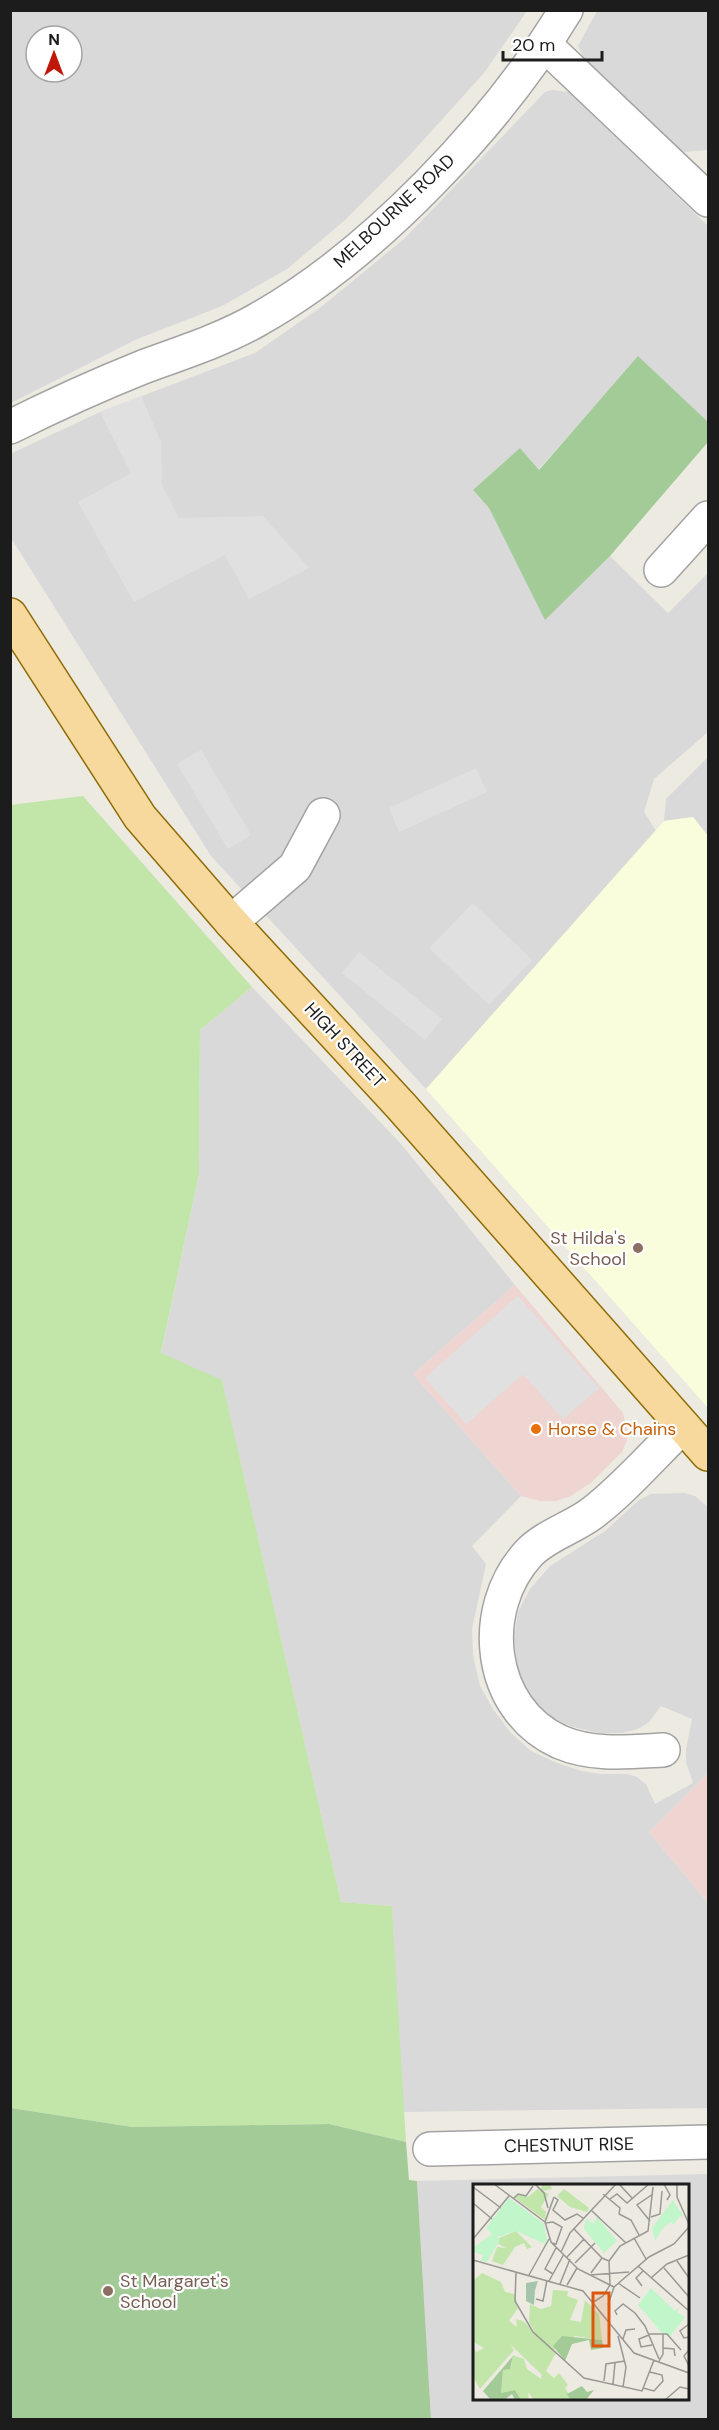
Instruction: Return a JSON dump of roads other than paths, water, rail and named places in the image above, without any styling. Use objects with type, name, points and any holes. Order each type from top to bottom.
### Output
[{"type":"main road","name":"HIGH STREET","points":[[10,615],[140,817],[231,922],[401,1106],[708,1454]]},
{"type":"street","name":"MELBOURNE ROAD","points":[[10,427],[59,402],[256,321],[312,285],[380,230],[464,146],[545,45],[566,10]]},
{"type":"street","points":[[545,45],[708,200]]},
{"type":"street","points":[[661,570],[708,518]]},
{"type":"street","points":[[231,922],[295,867],[323,815]]},
{"type":"street","points":[[663,1750],[610,1753],[586,1750],[561,1742],[541,1732],[520,1713],[505,1688],[498,1661],[495,1635],[506,1586],[530,1552],[591,1513],[683,1426]]},
{"type":"street","name":"CHESTNUT RISE","points":[[430,2148],[708,2142]]},
{"type":"place","name":"St Hilda's School","points":[[638,1248]]},
{"type":"place","name":"Horse & Chains","points":[[536,1429]]},
{"type":"place","name":"St Margaret's School","points":[[108,2291]]}]
